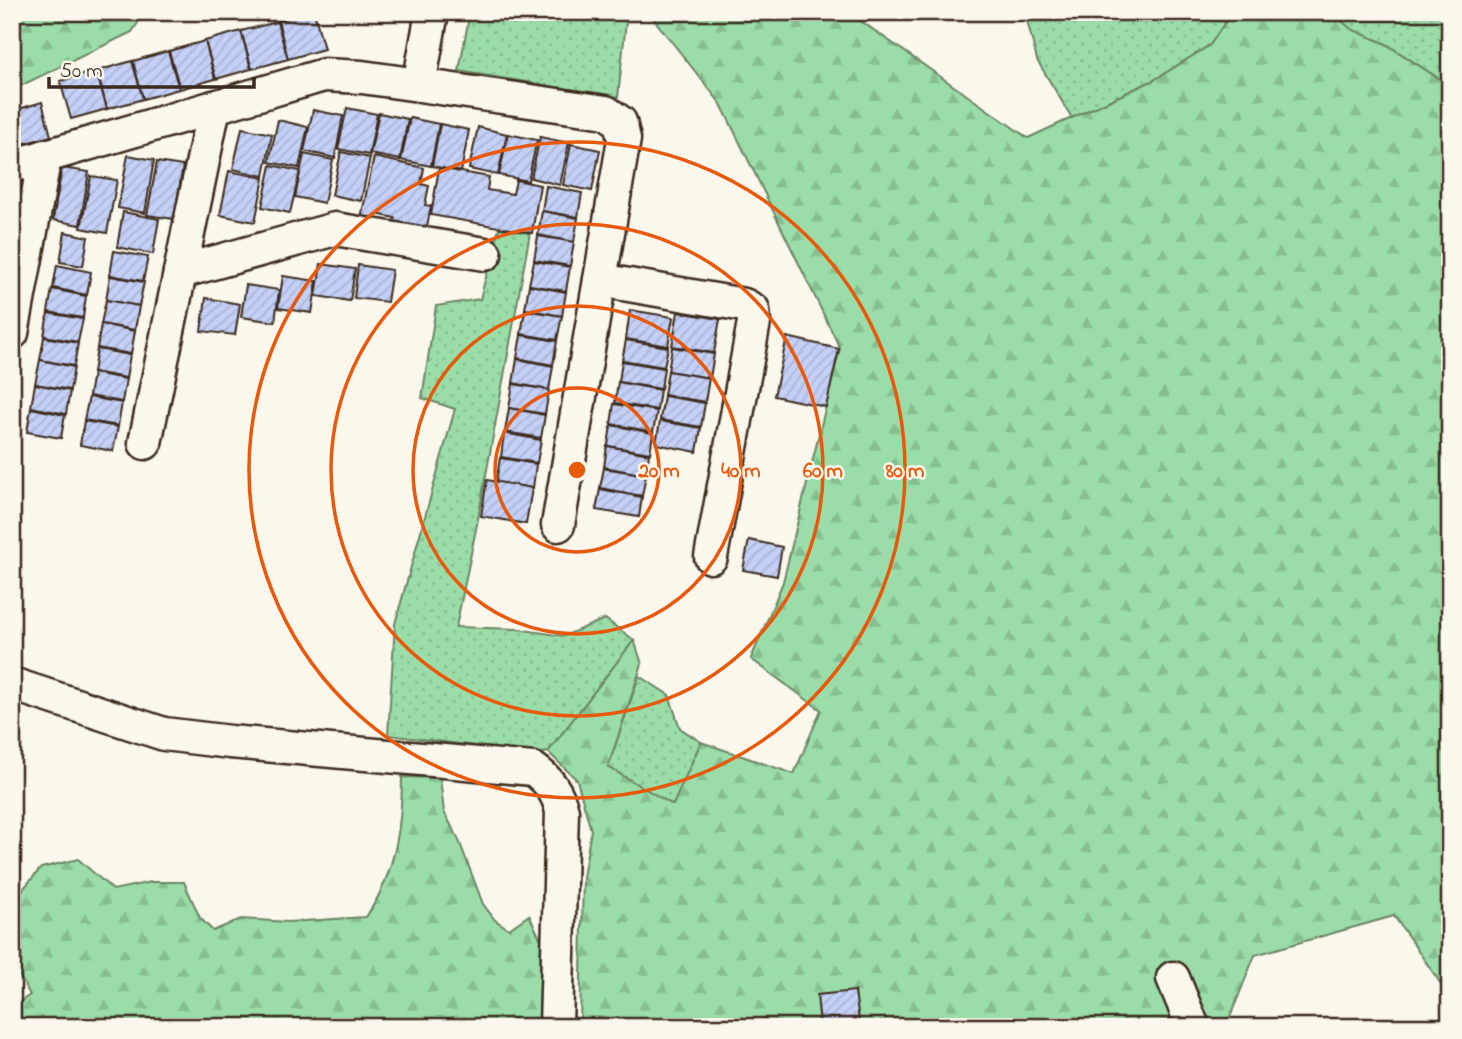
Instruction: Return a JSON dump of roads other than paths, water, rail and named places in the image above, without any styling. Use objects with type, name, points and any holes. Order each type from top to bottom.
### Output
[{"type":"street","points":[[419,85],[432,12]]},
{"type":"street","points":[[12,166],[324,75],[362,77],[606,112],[620,121],[624,139],[558,525]]},
{"type":"street","points":[[145,443],[214,107]]},
{"type":"street","points":[[12,333],[45,156]]},
{"type":"street","points":[[180,272],[335,229],[485,254]]},
{"type":"street","points":[[600,281],[744,305],[752,310],[754,322],[711,557]]},
{"type":"street","points":[[12,684],[164,734],[230,743],[533,769],[545,777],[559,797],[562,811],[556,1027]]},
{"type":"street","points":[[1173,978],[1193,1027]]}]
